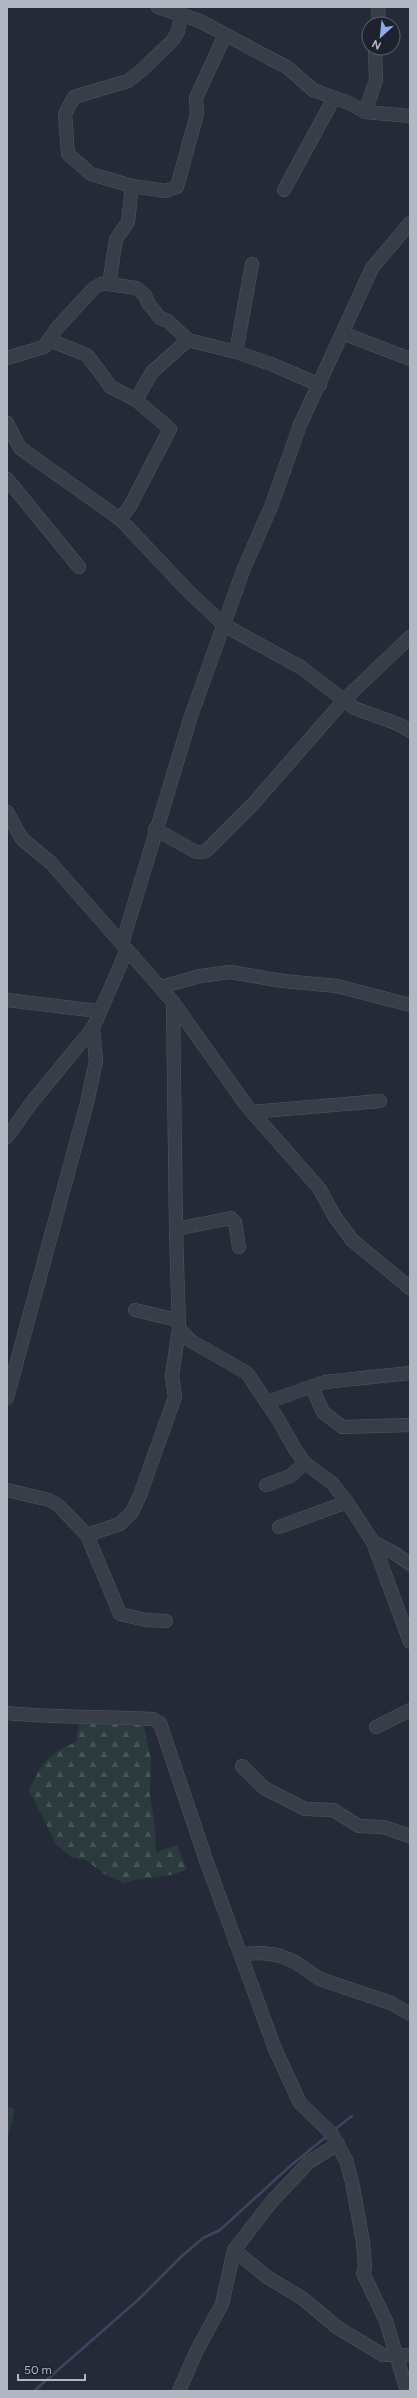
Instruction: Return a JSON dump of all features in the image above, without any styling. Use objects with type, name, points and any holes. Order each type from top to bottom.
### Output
[{"type":"street","points":[[158,7],[200,21],[287,67],[312,90],[349,103],[365,112],[410,116]]},
{"type":"street","points":[[181,15],[178,31],[173,40],[141,71],[128,81],[74,97],[65,114],[68,154],[91,174],[132,186],[166,191],[177,187],[180,183],[197,114],[196,98],[225,35]]},
{"type":"street","points":[[365,112],[376,80],[375,56]]},
{"type":"street","points":[[284,190],[334,98]]},
{"type":"street","points":[[109,284],[116,239],[128,222],[132,186]]},
{"type":"street","points":[[7,1398],[87,1103],[96,1061],[93,1028],[98,1011],[125,947],[155,829],[181,745],[255,541],[289,461],[300,426],[372,268],[410,223]]},
{"type":"street","points":[[236,352],[252,264]]},
{"type":"street","points":[[7,358],[15,354],[32,352],[44,347],[94,288],[101,284],[109,284],[136,288],[145,295],[160,318],[168,321],[188,340],[236,352],[296,374],[320,385]]},
{"type":"street","points":[[342,333],[410,359]]},
{"type":"street","points":[[49,340],[87,355],[111,387],[136,400],[170,429],[130,506],[120,519]]},
{"type":"street","points":[[136,400],[152,372],[188,340]]},
{"type":"street","points":[[7,423],[13,448],[120,519],[188,591],[224,625],[302,668],[360,711],[398,724],[410,731]]},
{"type":"street","points":[[7,479],[79,567]]},
{"type":"street","points":[[155,829],[196,852],[204,852],[253,804],[345,699],[410,637]]},
{"type":"street","points":[[7,812],[22,839],[51,863],[173,1002],[252,1112],[315,1184],[352,1240],[410,1288]]},
{"type":"street","points":[[160,987],[200,976],[230,972],[282,981],[337,986],[408,1001]]},
{"type":"street","points":[[7,1000],[98,1011]]},
{"type":"street","points":[[86,1535],[120,1524],[132,1512],[140,1496],[175,1397],[172,1376],[178,1324],[173,1002]]},
{"type":"street","points":[[7,1137],[32,1102],[93,1028]]},
{"type":"street","points":[[252,1112],[380,1101]]},
{"type":"street","points":[[176,1229],[231,1218],[235,1222],[239,1247]]},
{"type":"street","points":[[135,1310],[178,1324],[191,1341],[247,1374],[267,1402],[294,1449],[305,1463],[322,1474],[347,1502],[373,1542],[410,1642]]},
{"type":"street","points":[[267,1402],[325,1382],[348,1378],[410,1372]]},
{"type":"street","points":[[312,1387],[323,1412],[342,1427],[410,1425]]},
{"type":"street","points":[[266,1485],[290,1476],[305,1463]]},
{"type":"street","points":[[7,1490],[49,1500],[58,1505],[86,1535],[120,1614],[146,1620],[166,1620]]},
{"type":"street","points":[[279,1527],[297,1522],[347,1502]]},
{"type":"street","points":[[373,1542],[394,1552],[410,1564]]},
{"type":"street","points":[[376,1727],[410,1710]]},
{"type":"street","points":[[7,1713],[45,1717],[104,1716],[153,1719],[160,1723],[275,2049],[300,2103],[331,2133],[338,2144],[352,2182],[363,2242],[365,2268],[363,2273],[404,2356],[407,2391]]},
{"type":"street","points":[[242,1766],[264,1788],[305,1809],[333,1810],[359,1826],[383,1827],[410,1836]]},
{"type":"street","points":[[241,1954],[261,1952],[278,1955],[295,1962],[320,1979],[392,2003],[410,2014]]},
{"type":"street","points":[[179,2391],[196,2352],[222,2304],[234,2250],[273,2200],[309,2162],[338,2144]]},
{"type":"street","points":[[234,2250],[267,2277],[302,2298],[338,2328],[383,2355],[404,2356]]},
{"type":"green space","points":[[81,1710],[142,1715],[151,1760],[150,1796],[155,1825],[156,1852],[177,1845],[187,1869],[164,1876],[124,1883],[106,1875],[84,1859],[72,1858],[56,1844],[29,1790],[42,1766],[47,1760],[58,1751],[76,1742]]},
{"type":"green space","points":[[7,2106],[15,2109],[7,2141]]},
{"type":"waterway","points":[[334,2130],[352,2116]]},
{"type":"waterway","points":[[34,2391],[139,2299],[182,2256],[203,2238],[220,2230],[289,2167],[327,2136]]}]
